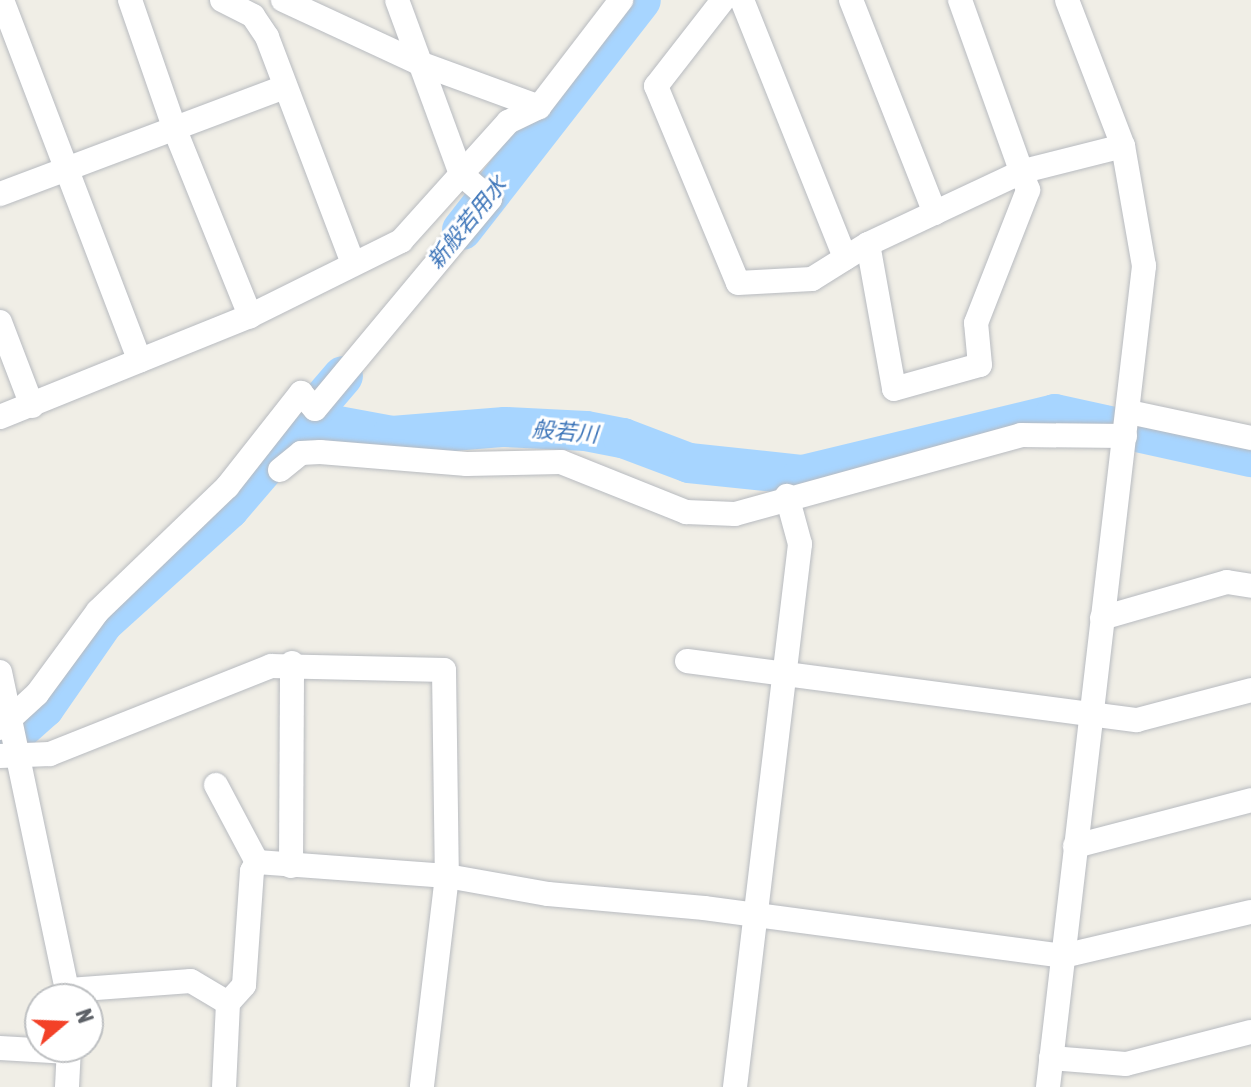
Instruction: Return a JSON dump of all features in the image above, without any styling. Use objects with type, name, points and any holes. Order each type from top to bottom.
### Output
[{"type":"street","points":[[2,0],[140,361]]},
{"type":"street","points":[[222,0],[253,16],[267,37],[353,263]]},
{"type":"street","points":[[283,0],[419,63],[539,107]]},
{"type":"street","points":[[8,741],[37,694],[98,611],[227,487],[301,393],[315,409],[490,199],[461,174],[397,0]]},
{"type":"street","points":[[0,417],[250,316],[401,241],[508,122],[539,107],[621,0]]},
{"type":"street","points":[[723,0],[656,86],[738,283],[812,279],[868,244],[1024,171],[1123,146]]},
{"type":"street","points":[[742,0],[845,258]]},
{"type":"street","points":[[851,0],[935,213]]},
{"type":"street","points":[[868,244],[894,389],[980,365],[976,323],[1028,190],[1024,171],[960,0]]},
{"type":"street","points":[[1048,1087],[1089,715],[1144,266],[1123,146],[1067,0]]},
{"type":"street","points":[[133,1],[175,130],[250,316]]},
{"type":"street","points":[[0,194],[285,87]]},
{"type":"street","points":[[0,322],[32,406]]},
{"type":"street","points":[[280,470],[301,453],[320,452],[467,464],[561,462],[686,512],[735,514],[787,496],[1021,435],[1127,424],[1251,438]]},
{"type":"street","points":[[735,1087],[758,916],[800,544],[787,496]]},
{"type":"street","points":[[1102,618],[1227,582],[1251,586]]},
{"type":"street","points":[[687,661],[1137,720],[1251,690]]},
{"type":"street","points":[[8,741],[50,754],[241,677],[292,663],[444,670],[447,876],[422,1087]]},
{"type":"street","points":[[291,866],[292,663]]},
{"type":"street","points":[[0,672],[8,741],[66,983]]},
{"type":"street","points":[[216,785],[257,862]]},
{"type":"street","points":[[1075,846],[1251,800]]},
{"type":"street","points":[[257,862],[447,876],[548,894],[758,916],[1063,956],[1251,912]]},
{"type":"street","points":[[224,1087],[228,1003],[244,985],[252,871],[257,862]]},
{"type":"street","points":[[104,991],[191,981],[228,1003]]},
{"type":"street","points":[[1051,1058],[1126,1064],[1251,1032]]},
{"type":"street","points":[[0,1048],[24,1049]]},
{"type":"street","points":[[67,1087],[68,1063]]},
{"type":"waterway","name":"新般若用水","points":[[462,230],[641,0]]},
{"type":"waterway","name":"般若川","points":[[0,747],[44,708],[103,623],[229,509],[343,376]]},
{"type":"waterway","name":"般若川","points":[[287,442],[327,424],[392,436],[505,427],[586,431],[623,438],[689,463],[803,475],[1055,414],[1251,457]]}]
